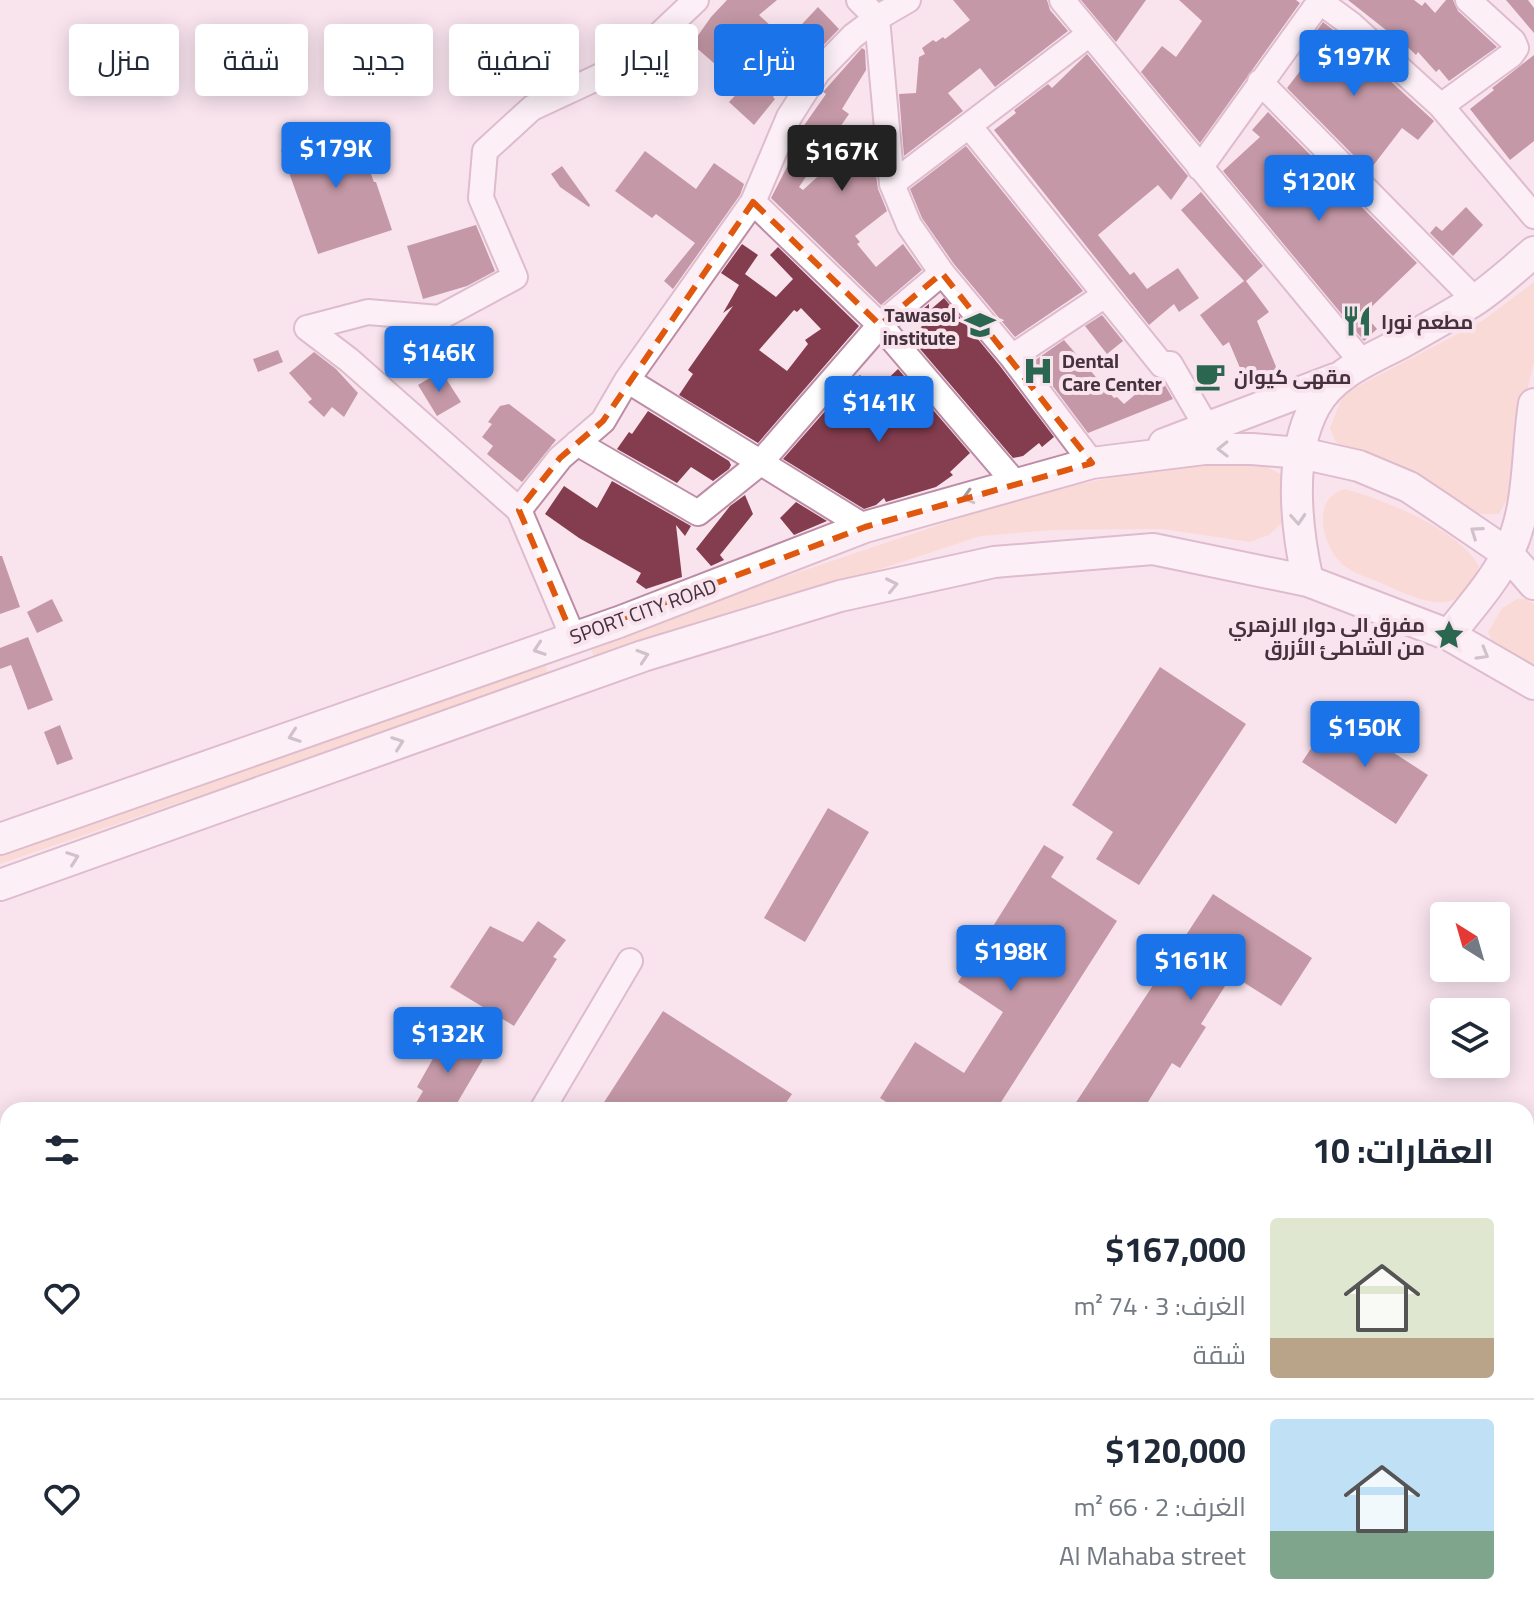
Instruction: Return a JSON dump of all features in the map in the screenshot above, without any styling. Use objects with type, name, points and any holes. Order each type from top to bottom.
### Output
[{"type":"main road","points":[[1130,458],[1352,369],[1475,300],[1534,252]]},
{"type":"main road","points":[[1308,581],[1298,517],[1305,428],[1316,404],[1352,369]]},
{"type":"main road","points":[[1449,635],[1508,554],[1520,518],[1527,479],[1534,404]]},
{"type":"main road","name":"SPORT CITY ROAD","points":[[0,839],[619,622],[865,527],[1092,463],[1204,449],[1252,449],[1301,453],[1359,466],[1409,487],[1508,554],[1534,584]]},
{"type":"main road","name":"SPORT CITY ROAD","points":[[0,885],[643,656],[840,596],[994,562],[1153,549],[1308,581],[1449,635],[1534,684]]},
{"type":"street","points":[[573,637],[519,510],[349,360],[307,328],[368,312],[439,318],[515,277],[481,198],[485,151],[532,108],[605,74],[657,37],[696,0]]},
{"type":"street","points":[[859,0],[877,18],[892,184],[909,225],[942,273],[1012,357],[1092,463]]},
{"type":"street","points":[[519,510],[560,458],[603,421],[627,380],[753,202],[802,94],[834,54],[877,18],[908,0]]},
{"type":"street","points":[[1062,0],[1200,168],[1352,369]]},
{"type":"street","points":[[1441,106],[1511,55],[1516,48],[1513,41],[1468,0]]},
{"type":"street","points":[[1200,168],[1319,1],[1352,25],[1441,106],[1534,216]]},
{"type":"street","points":[[892,184],[1088,35]]},
{"type":"street","points":[[1260,82],[1475,300]]},
{"type":"street","points":[[970,127],[1162,365],[1170,364],[1206,426]]},
{"type":"street","points":[[753,202],[880,325],[1015,483]]},
{"type":"street","points":[[577,443],[698,513],[760,463],[880,325],[942,273]]},
{"type":"street","points":[[1012,357],[1105,295]]},
{"type":"street","points":[[627,380],[865,527]]},
{"type":"street","points":[[547,1102],[630,961]]},
{"type":"highlighted area","points":[[753,202],[880,325],[942,273],[1092,463],[865,527],[573,637],[519,510],[560,458],[603,421]]},
{"type":"shaded area","points":[[1534,282],[1534,362],[1517,433],[1513,489],[1499,514],[1468,514],[1361,463],[1335,441],[1330,428],[1343,394],[1482,321]]},
{"type":"shaded area","points":[[1213,463],[1267,467],[1281,474],[1288,484],[1290,495],[1282,523],[1269,535],[1250,542],[1162,529],[1054,530],[981,536],[607,659],[593,655],[591,649],[601,639],[971,514],[1064,487],[1160,468]]},
{"type":"shaded area","points":[[1345,489],[1420,518],[1455,540],[1479,566],[1472,584],[1451,601],[1439,602],[1411,596],[1346,567],[1329,546],[1323,523],[1327,502]]},
{"type":"shaded area","points":[[1517,599],[1526,599],[1534,604],[1534,672],[1493,644],[1488,632],[1502,608]]},
{"type":"shaded area","points":[[545,664],[548,674],[543,678],[0,864],[0,848]]},
{"type":"building","points":[[727,0],[777,0],[759,15],[769,24],[714,24],[714,63],[698,49],[698,35]]},
{"type":"building","points":[[953,0],[1047,0],[1050,10],[1068,31],[995,87],[980,68],[948,93],[963,111],[904,156],[899,94],[916,93],[919,57],[925,54],[922,48],[933,40],[945,39],[970,20]]},
{"type":"building","points":[[1081,0],[1146,0],[1116,42]]},
{"type":"building","points":[[1179,0],[1296,0],[1300,3],[1200,143],[1141,72],[1162,46],[1176,57],[1202,21]]},
{"type":"building","points":[[1348,0],[1414,0],[1422,6],[1425,2],[1435,13],[1446,0],[1453,0],[1458,11],[1497,47],[1449,81],[1418,52],[1416,55],[1392,32]]},
{"type":"building","points":[[1506,0],[1528,0],[1534,8],[1534,33]]},
{"type":"building","points":[[818,7],[839,29],[824,44],[824,24],[802,24]]},
{"type":"building","points":[[1323,22],[1434,121],[1418,140],[1402,128],[1369,171],[1287,88],[1307,62],[1299,56]]},
{"type":"building","points":[[862,48],[865,50],[866,70],[842,109],[849,114],[799,187],[803,190],[872,127],[874,151],[868,156],[860,155],[876,176],[887,211],[855,236],[860,242],[857,244],[876,267],[903,244],[922,270],[881,305],[771,198],[802,138],[798,134],[826,94],[824,91]]},
{"type":"building","points":[[1087,54],[1188,176],[1171,200],[1158,185],[1098,235],[1130,275],[1134,272],[1147,289],[1178,268],[1199,298],[1179,312],[1174,304],[1149,325],[994,130],[1048,84],[1052,88]]},
{"type":"building","points":[[1534,55],[1534,141],[1510,160],[1470,109]]},
{"type":"building","points":[[735,96],[774,96],[775,99],[754,125],[729,102]]},
{"type":"building","points":[[1268,112],[1417,263],[1364,314],[1377,329],[1364,341],[1223,171],[1260,137],[1252,130]]},
{"type":"building","points":[[352,124],[392,230],[318,254],[281,150]]},
{"type":"building","points":[[966,146],[1083,291],[1015,337],[954,264],[922,218],[910,189]]},
{"type":"building","points":[[645,151],[696,189],[714,163],[744,184],[740,195],[673,289],[664,281],[695,243],[656,214],[652,218],[615,191]]},
{"type":"building","points":[[562,166],[589,207],[560,187],[551,174]]},
{"type":"building","points":[[1201,192],[1263,266],[1246,281],[1269,312],[1257,321],[1277,369],[1246,382],[1229,342],[1223,346],[1200,315],[1244,281],[1181,210]]},
{"type":"building","points":[[1466,207],[1483,225],[1453,256],[1430,233],[1436,226],[1442,231]]},
{"type":"building","points":[[476,225],[495,271],[467,286],[423,299],[407,246]]},
{"type":"building","points":[[742,244],[758,255],[745,274],[776,297],[793,279],[770,255],[778,247],[859,326],[758,443],[679,395],[693,374],[688,370],[733,306],[723,313],[739,285],[721,273]],"holes":[[[801,308],[821,329],[805,340],[808,344],[787,371],[759,350],[794,310],[797,312]]]},
{"type":"building","points":[[944,298],[1054,437],[1042,447],[1039,443],[1023,456],[1013,458],[909,336],[926,323],[918,313],[929,304],[929,311]]},
{"type":"building","points":[[1102,315],[1123,341],[1107,354],[1085,326]]},
{"type":"building","points":[[1064,340],[1114,398],[1117,397],[1124,404],[1137,393],[1134,389],[1158,379],[1162,380],[1173,399],[1088,433],[1034,361]]},
{"type":"building","points":[[278,350],[283,362],[258,372],[253,359]]},
{"type":"building","points":[[314,352],[336,369],[358,393],[344,417],[332,407],[324,417],[308,402],[312,399],[289,373]]},
{"type":"building","points":[[898,369],[970,453],[950,472],[953,475],[936,487],[886,502],[884,498],[864,509],[783,459],[860,375],[874,392]]},
{"type":"building","points":[[441,371],[461,402],[437,416],[418,385]]},
{"type":"building","points":[[509,404],[556,440],[522,482],[487,454],[493,446],[482,437],[500,406]]},
{"type":"building","points":[[648,411],[729,461],[729,469],[713,481],[691,467],[677,483],[617,449]]},
{"type":"building","points":[[612,481],[691,526],[685,536],[676,525],[682,577],[646,589],[636,582],[641,573],[579,538],[545,514],[564,486],[597,508]]},
{"type":"building","points":[[745,495],[753,514],[720,555],[724,560],[711,566],[696,549],[730,506]]},
{"type":"building","points":[[796,502],[827,521],[794,535],[780,518]]},
{"type":"building","points":[[0,556],[20,607],[0,614]]},
{"type":"building","points":[[52,599],[63,621],[37,633],[27,612]]},
{"type":"building","points":[[28,637],[53,700],[28,710],[11,665],[0,669],[0,648]]},
{"type":"building","points":[[1160,667],[1246,724],[1139,885],[1096,859],[1113,832],[1072,805]]},
{"type":"building","points":[[1334,714],[1428,775],[1396,824],[1302,762]]},
{"type":"building","points":[[60,725],[73,759],[57,765],[44,732]]},
{"type":"building","points":[[828,808],[869,832],[805,942],[764,918]]},
{"type":"building","points":[[1044,845],[1064,857],[1051,877],[1117,921],[1001,1102],[886,1102],[880,1098],[915,1042],[964,1073],[1003,1012],[958,982]]},
{"type":"building","points":[[1213,894],[1312,958],[1281,1006],[1232,975],[1201,1024],[1206,1027],[1180,1068],[1172,1063],[1148,1102],[1076,1102]]},
{"type":"building","points":[[538,921],[566,940],[514,1026],[450,987],[490,926],[523,942]]},
{"type":"building","points":[[663,1011],[792,1094],[786,1102],[604,1102]]},
{"type":"building","points":[[448,1032],[486,1054],[458,1102],[417,1102],[423,1091],[417,1087]]},
{"type":"place","name":"مطعم نورا","points":[[1357,321]]},
{"type":"place","name":"Tawasol institute","points":[[980,325]]},
{"type":"place","name":"Dental Care Center","points":[[1038,371]]},
{"type":"place","name":"مقهى كيوان","points":[[1210,376]]},
{"type":"place","name":"مفرق الى دوار الازهري من الشاطئ الأزرق","points":[[1449,635]]}]
